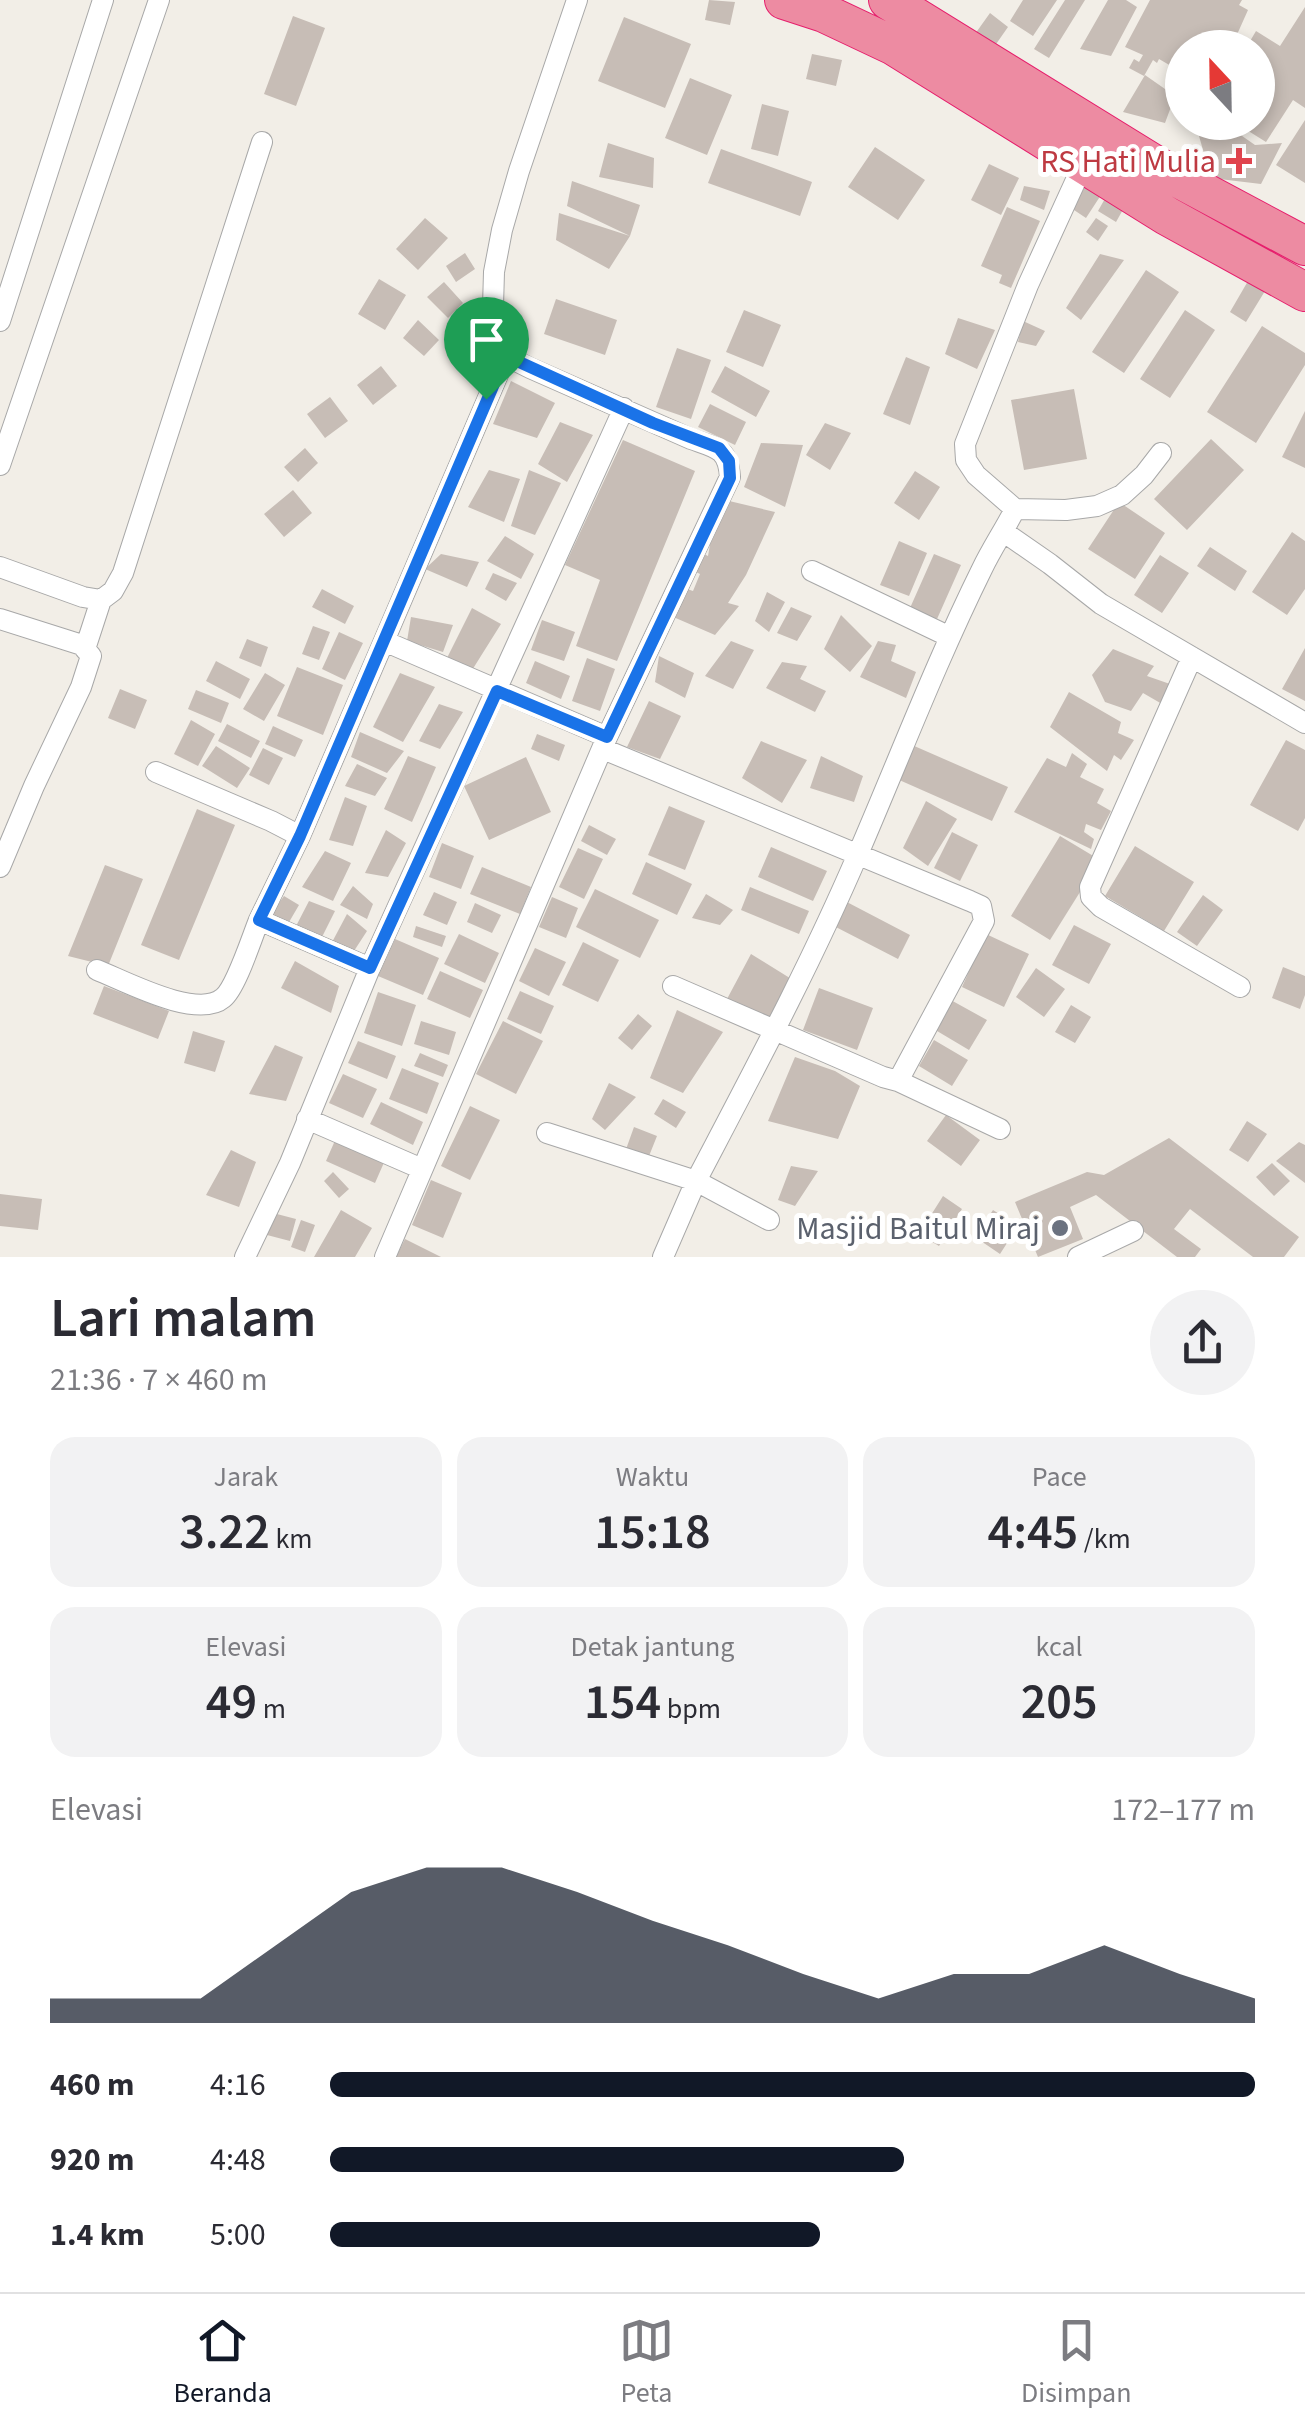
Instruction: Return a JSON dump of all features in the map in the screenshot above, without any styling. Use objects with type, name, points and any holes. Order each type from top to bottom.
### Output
[{"type":"highway","points":[[784,0],[824,13],[894,46],[1091,148],[1170,174],[1305,246]]},
{"type":"highway","points":[[888,0],[1091,148],[1167,216],[1305,292]]},
{"type":"street","points":[[0,322],[103,0]]},
{"type":"street","points":[[0,464],[159,0]]},
{"type":"street","points":[[385,1257],[605,743],[730,478],[729,461],[719,448],[679,434],[506,356],[499,344],[493,306],[494,272],[502,230],[577,0]]},
{"type":"street","points":[[85,649],[101,600],[113,592],[123,573],[262,142]]},
{"type":"street","points":[[1091,148],[1028,285],[964,444],[966,460],[976,475],[1016,509],[1066,510],[1096,506],[1122,495],[1161,452]]},
{"type":"street","points":[[97,970],[180,1003],[202,1006],[223,998],[300,836],[506,356]]},
{"type":"street","points":[[244,1257],[290,1163],[370,968],[624,408]]},
{"type":"street","points":[[662,1257],[696,1181],[776,1030],[858,855],[950,638],[1016,509]]},
{"type":"street","points":[[1004,532],[1101,604],[1305,723]]},
{"type":"street","points":[[0,567],[83,598],[101,600]]},
{"type":"street","points":[[812,571],[950,638]]},
{"type":"street","points":[[0,619],[82,644],[91,656],[81,687],[0,867]]},
{"type":"street","points":[[384,641],[689,783],[981,906],[984,921],[898,1081]]},
{"type":"street","points":[[1192,657],[1090,886],[1091,897],[1101,907],[1240,987]]},
{"type":"street","points":[[156,772],[300,836]]},
{"type":"street","points":[[259,920],[370,968]]},
{"type":"street","points":[[673,986],[1000,1128]]},
{"type":"street","points":[[307,1120],[422,1170]]},
{"type":"street","points":[[548,1133],[696,1181],[769,1220]]},
{"type":"street","points":[[1078,1257],[1133,1232]]},
{"type":"building","points":[[709,0],[735,2],[730,25],[705,20]]},
{"type":"building","points":[[1023,0],[1057,0],[1033,36],[1010,21]]},
{"type":"building","points":[[1065,0],[1085,0],[1049,58],[1034,49]]},
{"type":"building","points":[[1108,0],[1126,0],[1137,7],[1111,56],[1080,49]]},
{"type":"building","points":[[1150,0],[1242,0],[1239,5],[1248,10],[1239,30],[1165,30],[1165,62],[1153,60],[1144,76],[1129,68],[1134,59],[1139,62],[1143,55],[1125,47]]},
{"type":"building","points":[[1305,7],[1305,108],[1293,100],[1275,128],[1275,43],[1280,46]]},
{"type":"building","points":[[990,13],[1008,27],[994,47],[975,34]]},
{"type":"building","points":[[293,16],[325,28],[296,106],[264,94]]},
{"type":"building","points":[[624,17],[691,44],[665,108],[598,81]]},
{"type":"building","points":[[812,54],[842,60],[836,86],[806,79]]},
{"type":"building","points":[[1145,75],[1165,89],[1165,123],[1123,112]]},
{"type":"building","points":[[690,78],[732,95],[707,155],[665,138]]},
{"type":"building","points":[[762,104],[789,111],[778,156],[751,149]]},
{"type":"building","points":[[1305,120],[1305,183],[1276,165]]},
{"type":"building","name":"RS Hati Mulia","points":[[1200,140],[1282,143],[1261,184],[1211,178]]},
{"type":"building","points":[[608,143],[654,158],[653,188],[599,177]]},
{"type":"building","points":[[875,147],[925,180],[898,220],[848,187]]},
{"type":"building","points":[[721,149],[812,182],[800,216],[708,183]]},
{"type":"building","points":[[989,164],[1019,178],[1001,215],[971,200]]},
{"type":"building","points":[[572,181],[640,205],[630,236],[567,206]]},
{"type":"building","points":[[1083,183],[1101,195],[1086,218],[1068,206]]},
{"type":"building","points":[[1024,186],[1050,191],[1044,210],[1020,200]]},
{"type":"building","points":[[1107,195],[1125,206],[1116,222],[1098,211]]},
{"type":"building","points":[[1007,207],[1040,221],[1011,288],[999,283],[1002,275],[981,266]]},
{"type":"building","points":[[559,213],[630,236],[609,269],[556,240]]},
{"type":"building","points":[[425,218],[448,238],[418,270],[396,249]]},
{"type":"building","points":[[1096,218],[1108,226],[1098,241],[1086,232]]},
{"type":"building","points":[[465,253],[475,269],[456,282],[446,266]]},
{"type":"building","points":[[1100,254],[1124,260],[1081,320],[1066,308]]},
{"type":"building","points":[[1146,270],[1179,292],[1124,373],[1092,352]]},
{"type":"building","points":[[379,279],[406,295],[385,330],[358,314]]},
{"type":"building","points":[[1248,281],[1265,291],[1246,322],[1230,312]]},
{"type":"building","points":[[444,282],[463,303],[448,318],[427,297]]},
{"type":"building","points":[[556,299],[617,320],[605,355],[544,334]]},
{"type":"building","points":[[744,310],[781,325],[763,367],[726,352]]},
{"type":"building","points":[[1185,310],[1215,330],[1170,398],[1140,379]]},
{"type":"building","points":[[958,318],[995,330],[977,369],[945,354]]},
{"type":"building","points":[[418,320],[439,340],[424,356],[403,338]]},
{"type":"building","points":[[1023,321],[1045,331],[1036,346],[1018,342]]},
{"type":"building","points":[[1262,326],[1305,353],[1305,365],[1256,443],[1207,412]]},
{"type":"building","points":[[677,348],[711,360],[691,419],[656,407]]},
{"type":"building","points":[[906,357],[930,367],[910,425],[883,414]]},
{"type":"building","points":[[381,366],[397,386],[373,405],[357,385]]},
{"type":"building","points":[[725,366],[770,391],[756,417],[711,392]]},
{"type":"building","points":[[511,381],[555,403],[537,438],[493,424]]},
{"type":"building","points":[[1074,389],[1087,459],[1024,470],[1011,400]]},
{"type":"building","points":[[330,397],[348,421],[325,438],[307,414]]},
{"type":"building","points":[[710,404],[746,422],[735,445],[698,427]]},
{"type":"building","points":[[1305,411],[1305,468],[1282,457]]},
{"type":"building","points":[[560,422],[593,435],[567,482],[538,464]]},
{"type":"building","points":[[825,423],[851,433],[830,470],[806,455]]},
{"type":"building","points":[[1211,439],[1244,470],[1187,530],[1154,499]]},
{"type":"building","points":[[623,440],[695,471],[617,661],[576,646],[600,580],[565,565]]},
{"type":"building","points":[[761,443],[803,445],[785,507],[744,487]]},
{"type":"building","points":[[305,448],[318,463],[298,482],[284,467]]},
{"type":"building","points":[[489,470],[520,479],[504,522],[468,507]]},
{"type":"building","points":[[529,470],[561,483],[535,535],[511,526]]},
{"type":"building","points":[[915,471],[940,487],[919,520],[894,503]]},
{"type":"building","points":[[293,490],[312,513],[284,537],[264,514]]},
{"type":"building","points":[[725,500],[775,512],[746,575],[728,603],[739,606],[715,635],[671,616],[687,589],[693,591],[700,574],[692,570],[702,553],[708,556],[714,521]]},
{"type":"building","points":[[1119,502],[1165,533],[1135,579],[1088,549]]},
{"type":"building","points":[[1292,532],[1305,541],[1305,589],[1287,615],[1252,592]]},
{"type":"building","points":[[505,536],[534,554],[521,579],[487,561]]},
{"type":"building","points":[[899,541],[927,553],[909,596],[880,585]]},
{"type":"building","points":[[1210,547],[1247,571],[1235,591],[1197,566]]},
{"type":"building","points":[[441,554],[479,562],[467,587],[425,569]]},
{"type":"building","points":[[934,554],[961,565],[937,619],[910,608]]},
{"type":"building","points":[[1160,555],[1189,573],[1162,613],[1134,595]]},
{"type":"building","points":[[493,573],[517,583],[506,601],[485,589]]},
{"type":"building","points":[[322,589],[354,606],[345,624],[312,607]]},
{"type":"building","points":[[767,592],[785,602],[769,632],[755,621]]},
{"type":"building","points":[[791,607],[812,616],[797,641],[777,633]]},
{"type":"building","points":[[472,608],[501,624],[469,675],[446,660]]},
{"type":"building","points":[[841,615],[872,646],[850,672],[824,649]]},
{"type":"building","points":[[411,617],[453,625],[443,652],[407,641]]},
{"type":"building","points":[[542,620],[575,632],[564,661],[531,650]]},
{"type":"building","points":[[313,626],[330,632],[319,660],[302,654]]},
{"type":"building","points":[[339,632],[363,643],[345,680],[322,669]]},
{"type":"building","points":[[247,639],[268,647],[261,667],[239,658]]},
{"type":"building","points":[[731,641],[754,650],[733,689],[705,676]]},
{"type":"building","points":[[878,641],[896,645],[891,661],[916,672],[906,698],[860,677]]},
{"type":"building","points":[[1305,648],[1305,701],[1282,689]]},
{"type":"building","points":[[1113,649],[1154,666],[1147,676],[1170,684],[1162,704],[1143,693],[1131,711],[1105,702],[1092,675]]},
{"type":"building","points":[[659,656],[694,673],[685,698],[655,682]]},
{"type":"building","points":[[587,658],[615,669],[600,711],[572,701]]},
{"type":"building","points":[[216,661],[250,679],[240,699],[206,681]]},
{"type":"building","points":[[535,661],[570,676],[561,699],[526,683]]},
{"type":"building","points":[[782,662],[807,666],[800,679],[826,691],[815,712],[766,688]]},
{"type":"building","points":[[297,667],[343,685],[323,735],[277,716]]},
{"type":"building","points":[[265,673],[285,685],[264,721],[243,709]]},
{"type":"building","points":[[400,673],[435,687],[403,742],[373,727]]},
{"type":"building","points":[[120,689],[147,700],[135,729],[108,718]]},
{"type":"building","points":[[196,690],[229,703],[221,723],[188,709]]},
{"type":"building","points":[[1069,692],[1121,722],[1118,733],[1134,740],[1121,760],[1114,755],[1107,771],[1050,727]]},
{"type":"building","points":[[649,701],[681,716],[660,759],[627,747]]},
{"type":"building","points":[[439,704],[463,712],[440,749],[419,741]]},
{"type":"building","points":[[191,720],[215,734],[198,766],[174,754]]},
{"type":"building","points":[[227,724],[260,741],[251,758],[218,741]]},
{"type":"building","points":[[273,726],[303,740],[295,757],[265,744]]},
{"type":"building","points":[[360,732],[404,751],[387,773],[351,757]]},
{"type":"building","points":[[537,734],[565,745],[559,761],[531,749]]},
{"type":"building","points":[[1286,740],[1305,750],[1305,818],[1298,831],[1250,805]]},
{"type":"building","points":[[761,741],[807,760],[782,803],[742,778]]},
{"type":"building","points":[[912,745],[1008,787],[992,821],[897,779]]},
{"type":"building","points":[[216,746],[250,768],[237,788],[202,766]]},
{"type":"building","points":[[263,748],[283,758],[269,785],[249,775]]},
{"type":"building","points":[[1072,753],[1087,764],[1080,777],[1104,789],[1097,803],[1111,811],[1101,830],[1086,824],[1084,832],[1094,839],[1091,849],[1014,812],[1047,758],[1066,767]]},
{"type":"building","points":[[408,756],[436,767],[412,822],[384,809]]},
{"type":"building","points":[[821,756],[863,776],[854,802],[810,788]]},
{"type":"building","points":[[526,757],[551,812],[489,840],[464,786]]},
{"type":"building","points":[[357,764],[387,778],[375,796],[345,786]]},
{"type":"building","points":[[345,797],[367,806],[353,846],[329,840]]},
{"type":"building","points":[[926,801],[957,819],[928,866],[903,848]]},
{"type":"building","points":[[669,806],[705,821],[685,870],[648,855]]},
{"type":"building","points":[[197,809],[235,825],[179,960],[141,945]]},
{"type":"building","points":[[589,825],[616,839],[607,855],[581,841]]},
{"type":"building","points":[[386,830],[406,843],[388,877],[365,873]]},
{"type":"building","points":[[952,832],[978,845],[960,881],[934,868]]},
{"type":"building","points":[[1060,836],[1100,860],[1050,940],[1011,916]]},
{"type":"building","points":[[442,843],[474,856],[461,889],[429,877]]},
{"type":"building","points":[[1135,846],[1194,882],[1164,931],[1105,896]]},
{"type":"building","points":[[771,847],[827,871],[813,901],[758,877]]},
{"type":"building","points":[[578,848],[603,859],[584,899],[559,887]]},
{"type":"building","points":[[325,851],[351,863],[333,901],[302,887]]},
{"type":"building","points":[[646,862],[692,884],[677,915],[632,894]]},
{"type":"building","points":[[105,865],[143,879],[108,966],[68,956]]},
{"type":"building","points":[[482,867],[531,887],[520,914],[470,894]]},
{"type":"building","points":[[353,886],[373,904],[367,919],[340,905]]},
{"type":"building","points":[[750,887],[809,911],[799,934],[741,910]]},
{"type":"building","points":[[595,889],[659,920],[640,958],[576,927]]},
{"type":"building","points":[[434,892],[457,902],[447,925],[423,915]]},
{"type":"building","points":[[706,894],[733,910],[720,925],[692,918]]},
{"type":"building","points":[[1203,895],[1223,910],[1197,946],[1177,932]]},
{"type":"building","points":[[284,896],[299,905],[285,929],[269,917]]},
{"type":"building","points":[[552,897],[578,908],[566,938],[539,927]]},
{"type":"building","points":[[843,900],[910,935],[898,959],[830,924]]},
{"type":"building","points":[[309,901],[335,911],[322,937],[294,930]]},
{"type":"building","points":[[475,903],[501,915],[492,933],[467,922]]},
{"type":"building","points":[[347,914],[367,931],[354,951],[330,946]]},
{"type":"building","points":[[1074,925],[1111,944],[1089,984],[1052,965]]},
{"type":"building","points":[[416,926],[446,936],[442,947],[413,937]]},
{"type":"building","points":[[459,934],[499,953],[485,983],[444,964]]},
{"type":"building","points":[[986,934],[1029,954],[1004,1007],[962,987]]},
{"type":"building","points":[[395,939],[439,958],[423,995],[378,976]]},
{"type":"building","points":[[583,942],[619,960],[598,1002],[562,985]]},
{"type":"building","points":[[535,948],[566,962],[549,996],[519,981]]},
{"type":"building","points":[[751,954],[793,980],[768,1019],[727,999]]},
{"type":"building","points":[[295,961],[339,986],[331,1013],[281,988]]},
{"type":"building","points":[[1283,967],[1305,976],[1300,1009],[1272,998]]},
{"type":"building","points":[[1036,968],[1065,989],[1044,1017],[1016,997]]},
{"type":"building","points":[[440,971],[483,990],[470,1018],[427,999]]},
{"type":"building","points":[[104,986],[169,1011],[158,1039],[93,1014]]},
{"type":"building","points":[[819,988],[873,1008],[857,1050],[803,1030]]},
{"type":"building","points":[[520,991],[554,1006],[541,1034],[507,1019]]},
{"type":"building","points":[[378,992],[416,1005],[402,1046],[364,1033]]},
{"type":"building","points":[[949,999],[987,1020],[969,1050],[932,1028]]},
{"type":"building","points":[[1071,1005],[1091,1017],[1075,1043],[1055,1032]]},
{"type":"building","points":[[677,1010],[723,1032],[683,1093],[650,1078]]},
{"type":"building","points":[[638,1014],[652,1026],[632,1050],[618,1038]]},
{"type":"building","points":[[421,1021],[456,1032],[449,1055],[414,1044]]},
{"type":"building","points":[[503,1021],[543,1041],[516,1094],[476,1074]]},
{"type":"building","points":[[193,1031],[225,1041],[215,1072],[184,1063]]},
{"type":"building","points":[[934,1040],[968,1060],[952,1086],[919,1066]]},
{"type":"building","points":[[358,1041],[396,1056],[387,1079],[348,1063]]},
{"type":"building","points":[[275,1045],[303,1057],[286,1101],[249,1094]]},
{"type":"building","points":[[420,1053],[448,1065],[443,1077],[414,1066]]},
{"type":"building","points":[[795,1057],[835,1071],[860,1086],[838,1139],[768,1121]]},
{"type":"building","points":[[402,1068],[439,1083],[427,1114],[389,1099]]},
{"type":"building","points":[[343,1074],[377,1089],[363,1118],[329,1103]]},
{"type":"building","points":[[609,1083],[636,1097],[605,1130],[592,1119]]},
{"type":"building","points":[[663,1099],[686,1112],[676,1128],[654,1114]]},
{"type":"building","points":[[381,1102],[423,1122],[413,1145],[370,1124]]},
{"type":"building","points":[[470,1106],[500,1120],[470,1180],[441,1166]]},
{"type":"building","points":[[946,1115],[980,1140],[961,1166],[927,1141]]},
{"type":"building","points":[[1247,1121],[1267,1134],[1248,1162],[1229,1150]]},
{"type":"building","points":[[634,1127],[657,1136],[647,1161],[625,1152]]},
{"type":"building","points":[[337,1136],[386,1158],[375,1183],[326,1161]]},
{"type":"building","points":[[1169,1138],[1299,1237],[1284,1257],[1253,1257],[1190,1209],[1174,1229],[1201,1249],[1195,1257],[1177,1257],[1096,1195],[1070,1207],[1083,1239],[1038,1257],[1015,1202],[1087,1172],[1104,1175]]},
{"type":"building","points":[[1299,1142],[1305,1145],[1305,1183],[1276,1161]]},
{"type":"building","points":[[231,1150],[256,1162],[239,1207],[206,1195]]},
{"type":"building","points":[[1272,1163],[1290,1181],[1274,1196],[1256,1177]]},
{"type":"building","points":[[791,1166],[818,1171],[795,1206],[778,1200]]},
{"type":"building","points":[[333,1172],[349,1189],[339,1198],[324,1181]]},
{"type":"building","points":[[431,1180],[462,1193],[443,1238],[412,1225]]},
{"type":"building","points":[[0,1194],[42,1199],[38,1230],[0,1226]]},
{"type":"building","points":[[943,1196],[962,1209],[939,1246],[919,1234]]},
{"type":"building","points":[[341,1210],[372,1228],[355,1257],[314,1257]]},
{"type":"building","points":[[993,1210],[1018,1226],[1000,1254],[975,1237]]},
{"type":"building","points":[[273,1213],[296,1219],[290,1241],[267,1235]]},
{"type":"building","points":[[301,1220],[315,1225],[305,1252],[291,1247]]},
{"type":"building","points":[[405,1239],[441,1257],[396,1257]]},
{"type":"place","name":"RS Hati Mulia","points":[[1239,161]]},
{"type":"place","name":"Masjid Baitul Miraj","points":[[1060,1228]]},
{"type":"route","points":[[506,356],[653,423],[719,448],[729,461],[730,478],[607,737],[497,691],[370,968],[259,920],[300,836],[486,399],[506,356]]}]
